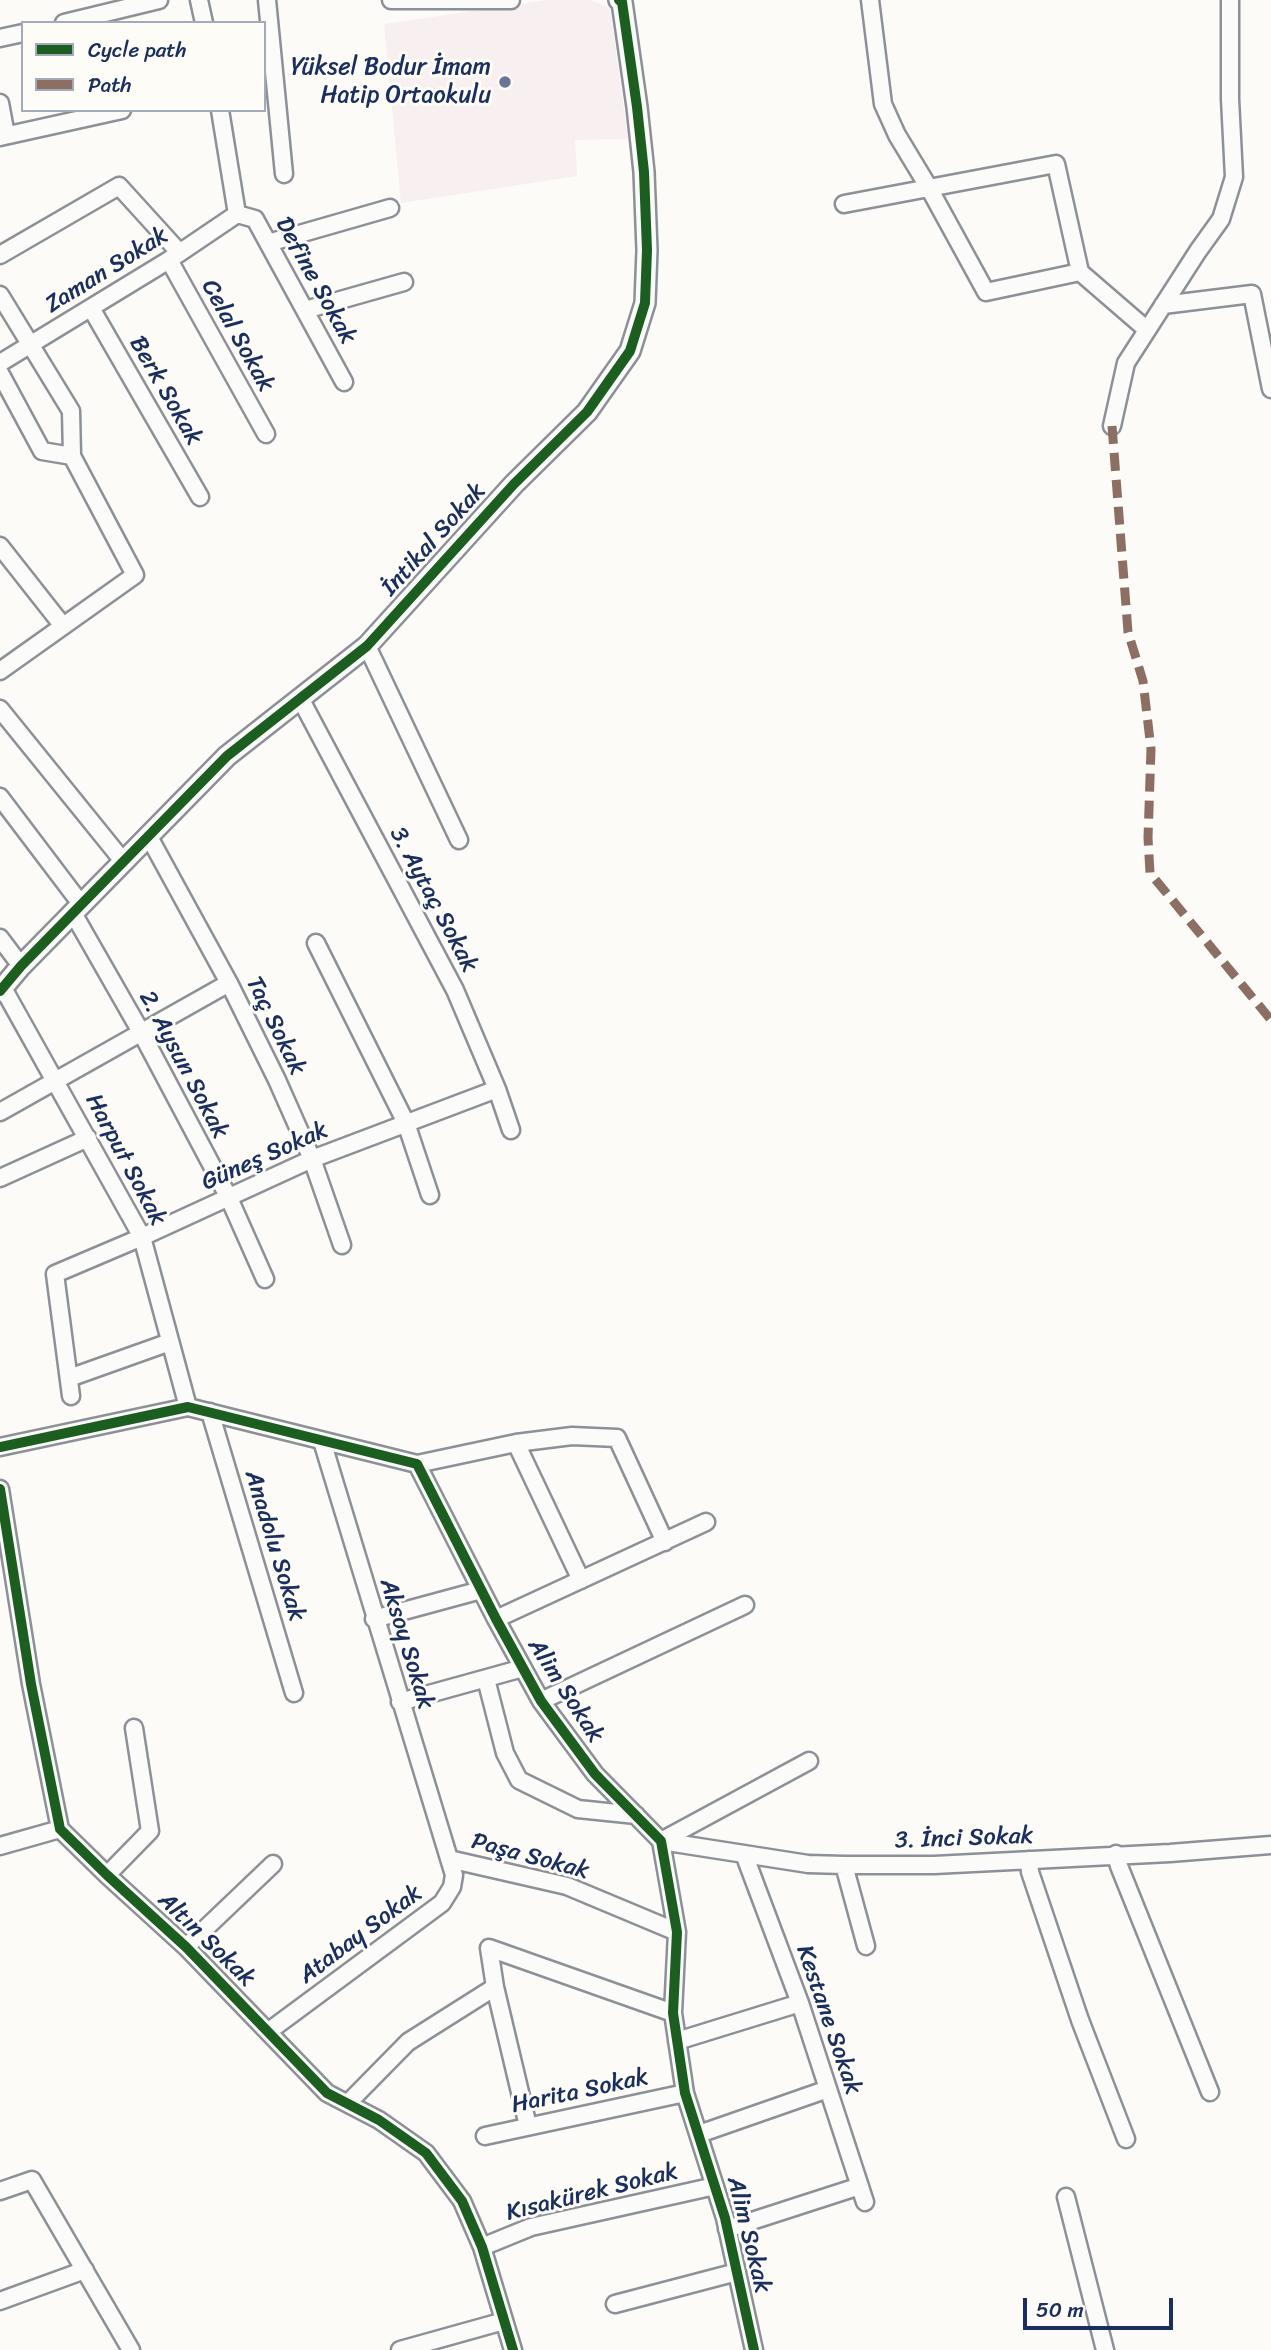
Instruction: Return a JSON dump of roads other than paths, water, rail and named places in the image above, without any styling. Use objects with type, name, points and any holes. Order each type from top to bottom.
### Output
[{"type":"street","points":[[72,21],[159,0]]},
{"type":"street","points":[[199,0],[204,21]]},
{"type":"street","points":[[267,0],[284,174]]},
{"type":"street","points":[[391,0],[512,0]]},
{"type":"street","name":"İntikal Sokak","points":[[1,989],[227,756],[368,646],[514,484],[587,412],[630,351],[645,303],[648,250],[637,107],[622,2],[619,0]]},
{"type":"street","points":[[870,0],[883,104],[897,135],[986,292],[1080,272]]},
{"type":"street","points":[[1112,426],[1126,363],[1146,329],[1222,219],[1234,177],[1230,99],[1230,0]]},
{"type":"street","points":[[0,38],[21,33]]},
{"type":"street","points":[[0,103],[3,136],[113,112]]},
{"type":"street","points":[[220,112],[237,214]]},
{"type":"street","points":[[844,204],[1056,164],[1080,272],[1146,329]]},
{"type":"street","name":"Celal Sokak","points":[[0,255],[119,186],[174,256],[266,434]]},
{"type":"street","points":[[268,243],[390,208]]},
{"type":"street","name":"Define Sokak","points":[[237,214],[256,219],[344,382]]},
{"type":"street","name":"Zaman Sokak","points":[[0,363],[237,214]]},
{"type":"street","points":[[305,310],[404,282]]},
{"type":"street","points":[[1163,305],[1252,294],[1271,389]]},
{"type":"street","points":[[0,295],[71,411],[72,456],[135,575],[0,671]]},
{"type":"street","name":"Berk Sokak","points":[[91,308],[200,497]]},
{"type":"street","points":[[0,373],[43,451],[72,456]]},
{"type":"street","points":[[0,546],[63,626]]},
{"type":"street","points":[[368,646],[459,840]]},
{"type":"street","name":"3. Aytaç Sokak","points":[[300,698],[455,989],[511,1130]]},
{"type":"street","points":[[0,709],[123,861]]},
{"type":"street","name":"2. Aysun Sokak","points":[[0,797],[77,908],[229,1198],[265,1279]]},
{"type":"street","name":"Taç Sokak","points":[[148,835],[229,984],[277,1080],[312,1159],[342,1245]]},
{"type":"street","points":[[0,939],[21,966]]},
{"type":"street","points":[[316,943],[406,1123],[430,1195]]},
{"type":"street","points":[[0,1112],[229,984]]},
{"type":"street","name":"Harput Sokak","points":[[1,989],[56,1079],[142,1237],[188,1406]]},
{"type":"street","name":"Güneş Sokak","points":[[69,1378],[55,1274],[312,1159],[496,1089]]},
{"type":"street","points":[[0,1178],[88,1138]]},
{"type":"street","points":[[71,1396],[69,1378],[170,1342]]},
{"type":"street","points":[[0,1447],[188,1406],[417,1464],[516,1443],[572,1436],[617,1438],[665,1542]]},
{"type":"street","name":"Anadolu Sokak","points":[[210,1412],[294,1693]]},
{"type":"street","name":"Aksoy Sokak","points":[[322,1441],[449,1859]]},
{"type":"street","points":[[516,1443],[581,1580]]},
{"type":"street","name":"Alim Sokak","points":[[417,1464],[541,1701],[595,1774],[661,1841],[677,1932],[673,2013],[685,2093],[727,2229],[754,2350]]},
{"type":"street","points":[[0,1489],[31,1684],[60,1829],[0,1846]]},
{"type":"street","name":"Alim Sokak","points":[[496,1619],[706,1521]]},
{"type":"street","points":[[374,1619],[481,1590]]},
{"type":"street","name":"Alim Sokak","points":[[541,1701],[745,1605]]},
{"type":"street","points":[[400,1703],[523,1668]]},
{"type":"street","points":[[486,1679],[505,1754],[519,1780],[578,1808],[636,1815]]},
{"type":"street","points":[[107,1875],[150,1831],[134,1728]]},
{"type":"street","points":[[661,1841],[808,1761]]},
{"type":"street","name":"Altın Sokak","points":[[60,1829],[186,1947],[327,2093],[379,2120],[426,2153],[462,2201],[482,2247],[513,2350]]},
{"type":"street","name":"3. İnci Sokak","points":[[661,1841],[808,1864],[844,1865],[934,1865],[1271,1845]]},
{"type":"street","name":"Kestane Sokak","points":[[727,2229],[862,2194],[800,2003],[744,1854]]},
{"type":"street","points":[[1116,1854],[1210,2092]]},
{"type":"street","name":"Paşa Sokak","points":[[449,1859],[567,1886],[677,1932]]},
{"type":"street","name":"Atabay Sokak","points":[[269,2031],[442,1903],[452,1887],[454,1875],[449,1859]]},
{"type":"street","points":[[1029,1860],[1030,1872],[1080,2020],[1126,2139]]},
{"type":"street","points":[[186,1947],[273,1864]]},
{"type":"street","points":[[844,1865],[866,1946]]},
{"type":"street","points":[[527,2126],[495,1987],[489,1948],[673,2013]]},
{"type":"street","points":[[348,2102],[408,2042],[495,1987]]},
{"type":"street","points":[[677,2041],[800,2003]]},
{"type":"street","points":[[699,2134],[828,2089]]},
{"type":"street","name":"Harita Sokak","points":[[485,2136],[685,2093]]},
{"type":"street","points":[[0,2191],[32,2180],[131,2350]]},
{"type":"street","name":"Kısakürek Sokak","points":[[482,2247],[531,2227],[715,2186]]},
{"type":"street","points":[[1066,2197],[1105,2350]]},
{"type":"street","points":[[0,2301],[85,2270]]},
{"type":"street","points":[[615,2304],[737,2272]]},
{"type":"street","points":[[400,2350],[504,2321]]},
{"type":"place","name":"Yüksel Bodur İmam Hatip Ortaokulu","points":[[505,82]]}]
